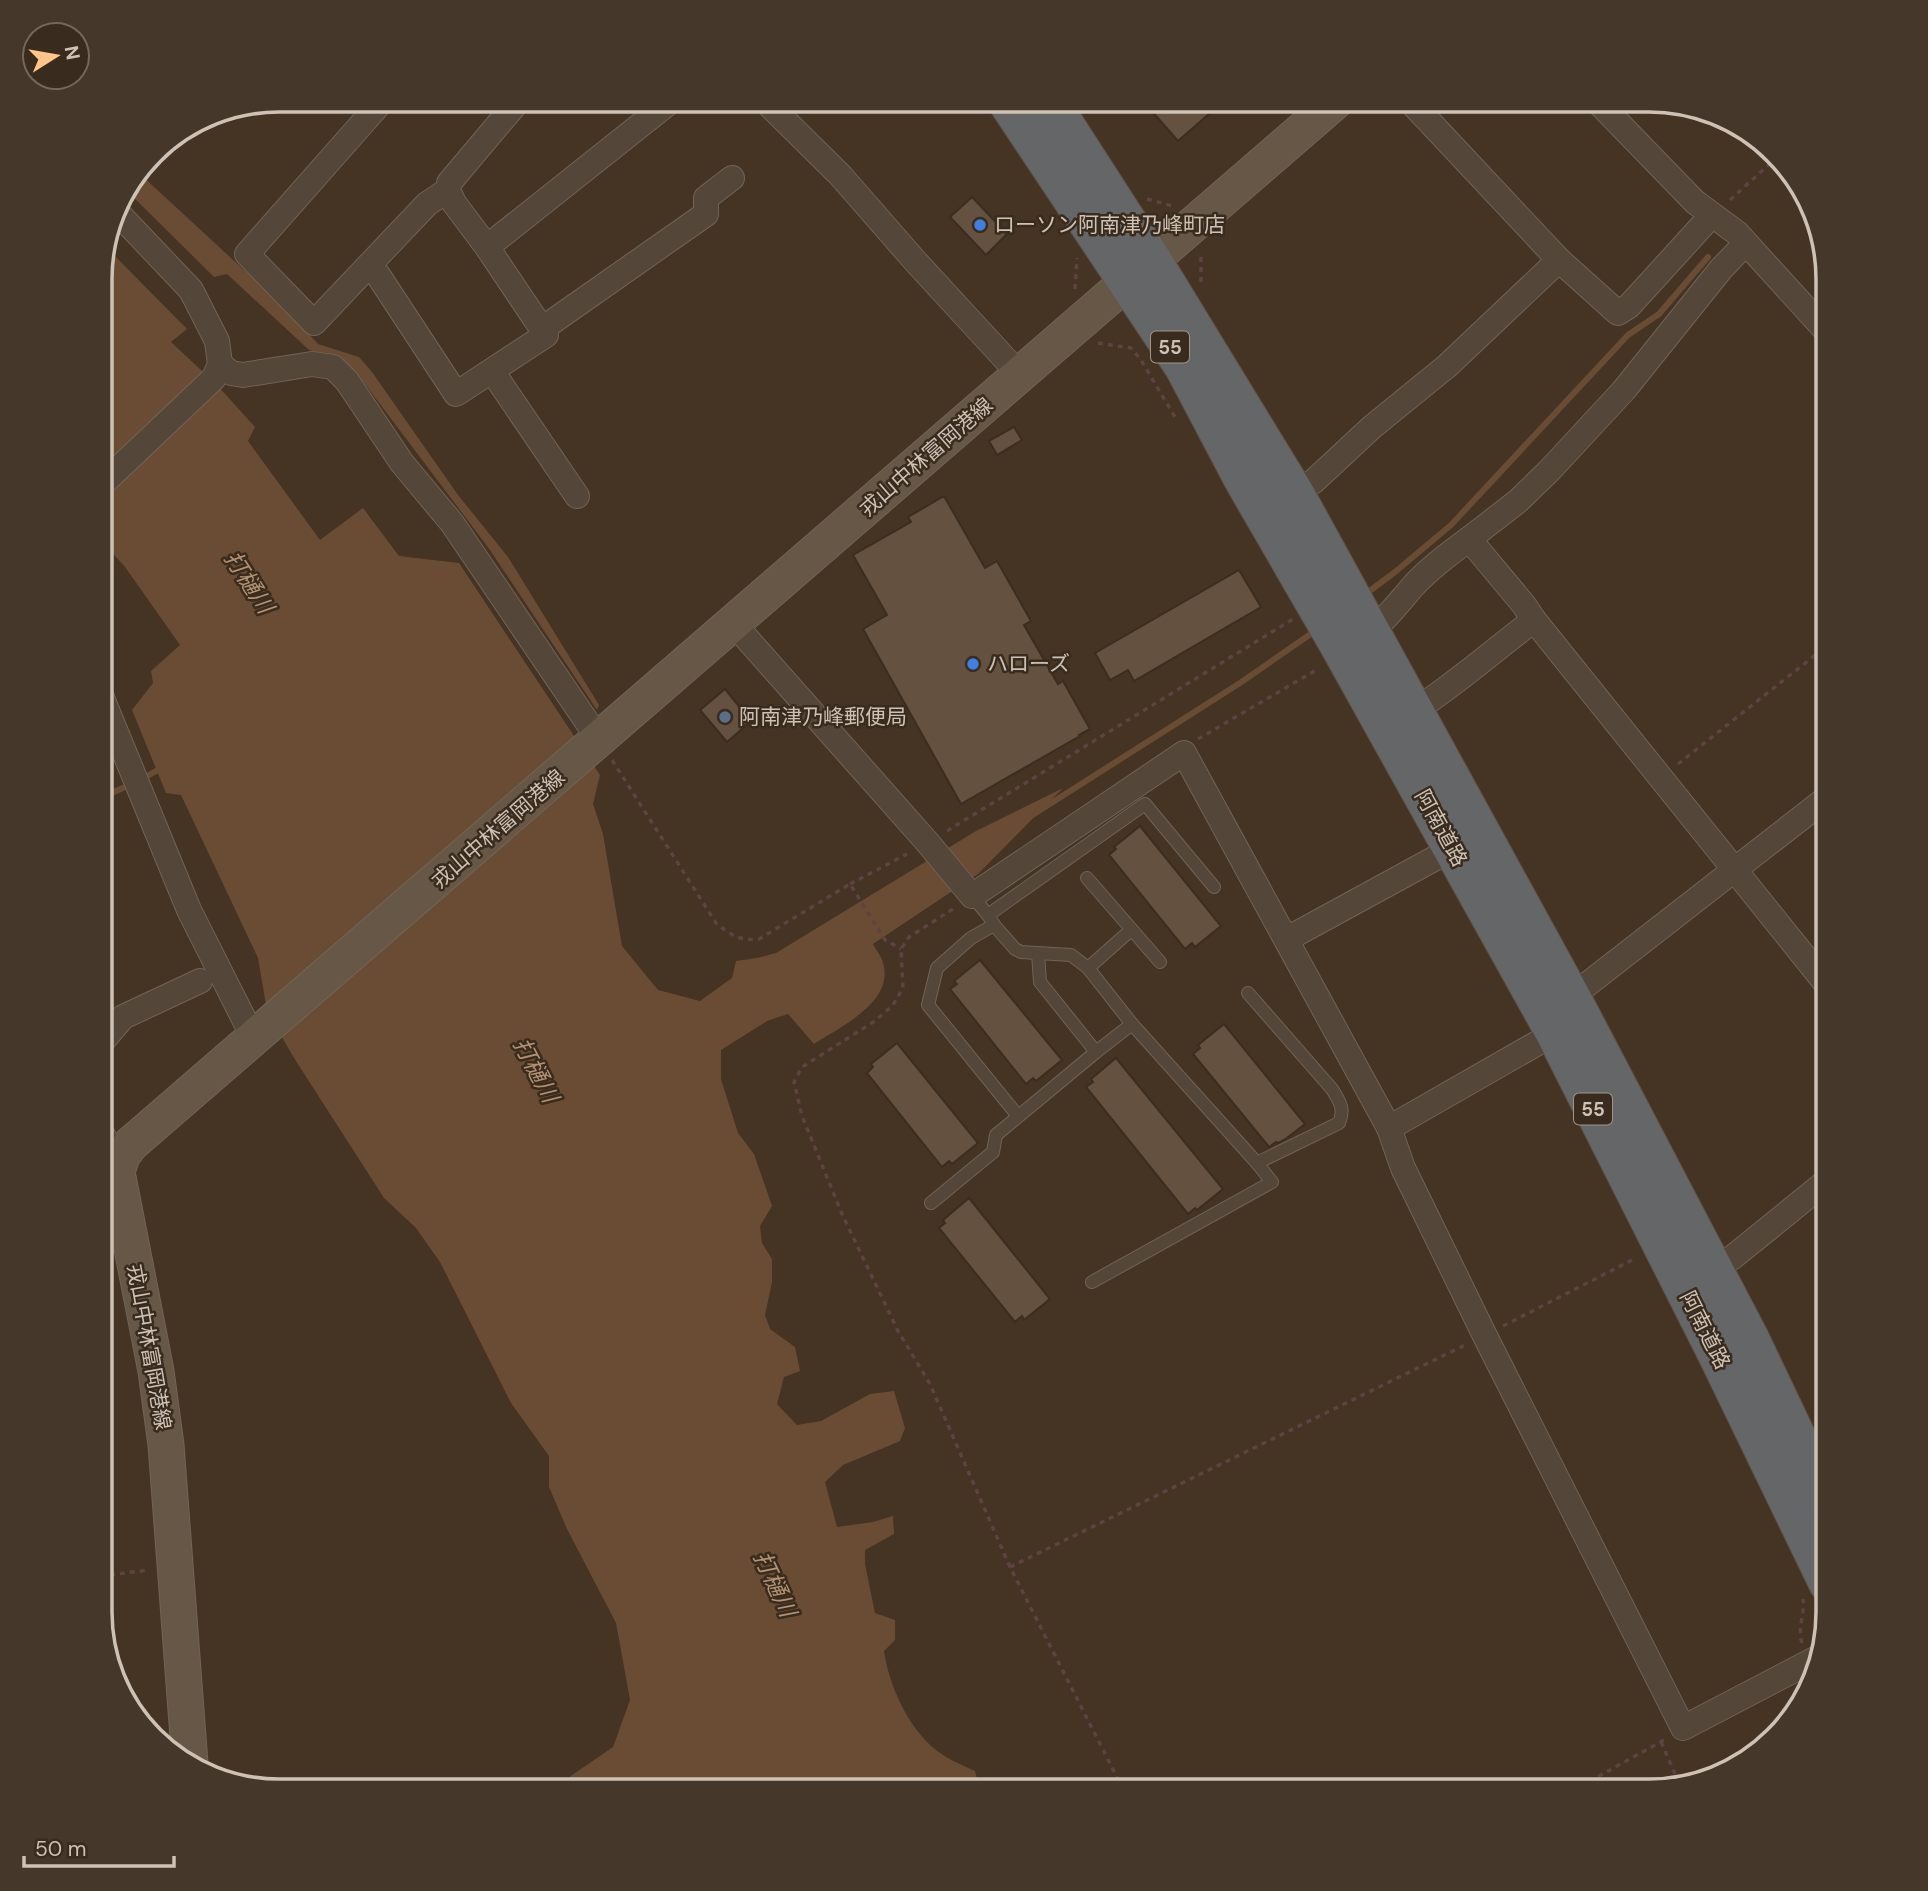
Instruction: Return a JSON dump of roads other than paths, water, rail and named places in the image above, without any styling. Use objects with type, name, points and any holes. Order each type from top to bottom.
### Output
[{"type":"highway","name":"阿南道路","points":[[1015,112],[1140,271],[1295,494],[1318,604]]},
{"type":"highway","name":"阿南道路","points":[[1055,112],[1140,271],[1184,367],[1243,480],[1318,604],[1355,639],[1414,711],[1571,997],[1714,1269],[1816,1478]]},
{"type":"highway","name":"阿南道路","points":[[1355,639],[1452,849],[1555,1033],[1816,1559]]},
{"type":"main road","name":"戎山中林富岡港線","points":[[189,1753],[166,1445],[158,1383],[117,1172],[122,1156],[131,1144],[1323,112]]},
{"type":"street","points":[[372,112],[247,254],[314,323],[426,204],[448,190]]},
{"type":"street","points":[[367,267],[377,275],[456,394],[546,335],[454,203],[448,190],[449,183],[509,112]]},
{"type":"street","points":[[487,247],[657,112]]},
{"type":"street","points":[[784,112],[916,262],[1020,374]]},
{"type":"street","points":[[1420,112],[1559,260],[1618,313],[1629,306],[1712,216]]},
{"type":"street","points":[[1608,112],[1695,202],[1728,225],[1816,320]]},
{"type":"street","points":[[542,329],[706,214],[706,198],[732,178]]},
{"type":"street","points":[[112,474],[217,371],[217,341],[191,290],[124,218]]},
{"type":"street","points":[[1355,639],[1394,610],[1415,584],[1441,560],[1518,501],[1549,471],[1624,390],[1721,269],[1745,244]]},
{"type":"street","points":[[1295,494],[1314,481],[1372,427],[1447,366],[1559,260]]},
{"type":"street","points":[[217,371],[243,375],[312,364],[333,367],[362,401],[402,463],[452,523],[596,744]]},
{"type":"street","points":[[492,371],[577,496]]},
{"type":"street","points":[[1469,539],[1816,971]]},
{"type":"street","points":[[1414,711],[1458,682],[1479,661],[1534,620]]},
{"type":"street","points":[[734,624],[969,892],[1184,753],[1389,1128],[1402,1168],[1683,1728],[1808,1663]]},
{"type":"street","points":[[112,721],[188,910],[259,1034]]},
{"type":"street","points":[[1389,1128],[1555,1033],[1571,997],[1816,806]]},
{"type":"street","points":[[1287,939],[1452,849]]},
{"type":"street","points":[[112,1029],[123,1017],[200,981]]},
{"type":"street","points":[[112,1154],[118,1167]]},
{"type":"street","points":[[1714,1269],[1733,1257],[1816,1190]]},
{"type":"lane","points":[[1017,1116],[928,1005],[937,968],[991,920],[1145,804],[1214,887]]},
{"type":"lane","points":[[1087,878],[1160,962]]},
{"type":"lane","points":[[969,892],[1015,949],[1021,952],[1071,955],[1088,968],[1132,1024],[1272,1182],[1092,1282]]},
{"type":"lane","points":[[1088,968],[1131,930]]},
{"type":"lane","points":[[1038,953],[1040,982],[1096,1052]]},
{"type":"lane","points":[[1248,993],[1332,1089],[1341,1103],[1343,1113],[1339,1123],[1257,1163]]},
{"type":"lane","points":[[931,1203],[993,1152],[996,1135],[1017,1116],[1132,1024]]},
{"type":"water","points":[[145,179],[283,306],[318,344],[359,357],[372,372],[458,495],[508,557],[599,705],[597,710],[490,550],[355,371],[329,356],[309,350],[227,274],[214,277],[133,197]]},
{"type":"water","name":"打樋川","points":[[114,255],[187,329],[171,342],[217,385],[255,427],[248,441],[320,540],[363,508],[399,556],[459,563],[600,775],[593,804],[603,834],[622,946],[658,990],[700,1001],[732,978],[736,961],[776,953],[976,831],[1063,788],[978,874],[873,944],[882,961],[885,977],[881,990],[863,1012],[814,1044],[788,1014],[767,1021],[721,1050],[721,1079],[738,1133],[754,1154],[772,1206],[760,1226],[762,1243],[772,1259],[772,1282],[765,1315],[770,1329],[795,1347],[800,1371],[784,1377],[777,1404],[797,1425],[821,1421],[870,1394],[894,1391],[905,1428],[900,1441],[843,1465],[825,1482],[837,1527],[893,1516],[894,1534],[865,1550],[865,1564],[875,1613],[895,1620],[895,1640],[884,1651],[890,1678],[901,1705],[926,1741],[940,1753],[975,1771],[977,1779],[566,1779],[613,1747],[630,1700],[616,1623],[567,1529],[549,1487],[549,1456],[511,1403],[440,1262],[416,1228],[384,1198],[267,1011],[258,958],[181,795],[166,793],[132,710],[153,683],[151,671],[180,645],[112,552]]},
{"type":"waterway","points":[[1363,596],[1451,525],[1628,335],[1659,314],[1708,257]]},
{"type":"waterway","points":[[1034,814],[1240,683],[1315,631]]},
{"type":"waterway","points":[[142,779],[163,767]]},
{"type":"waterway","points":[[112,793],[132,784]]},
{"type":"place","name":"ローソン阿南津乃峰町店","points":[[980,225]]},
{"type":"place","name":"ハローズ","points":[[973,664]]},
{"type":"place","name":"阿南津乃峰郵便局","points":[[725,717]]}]
